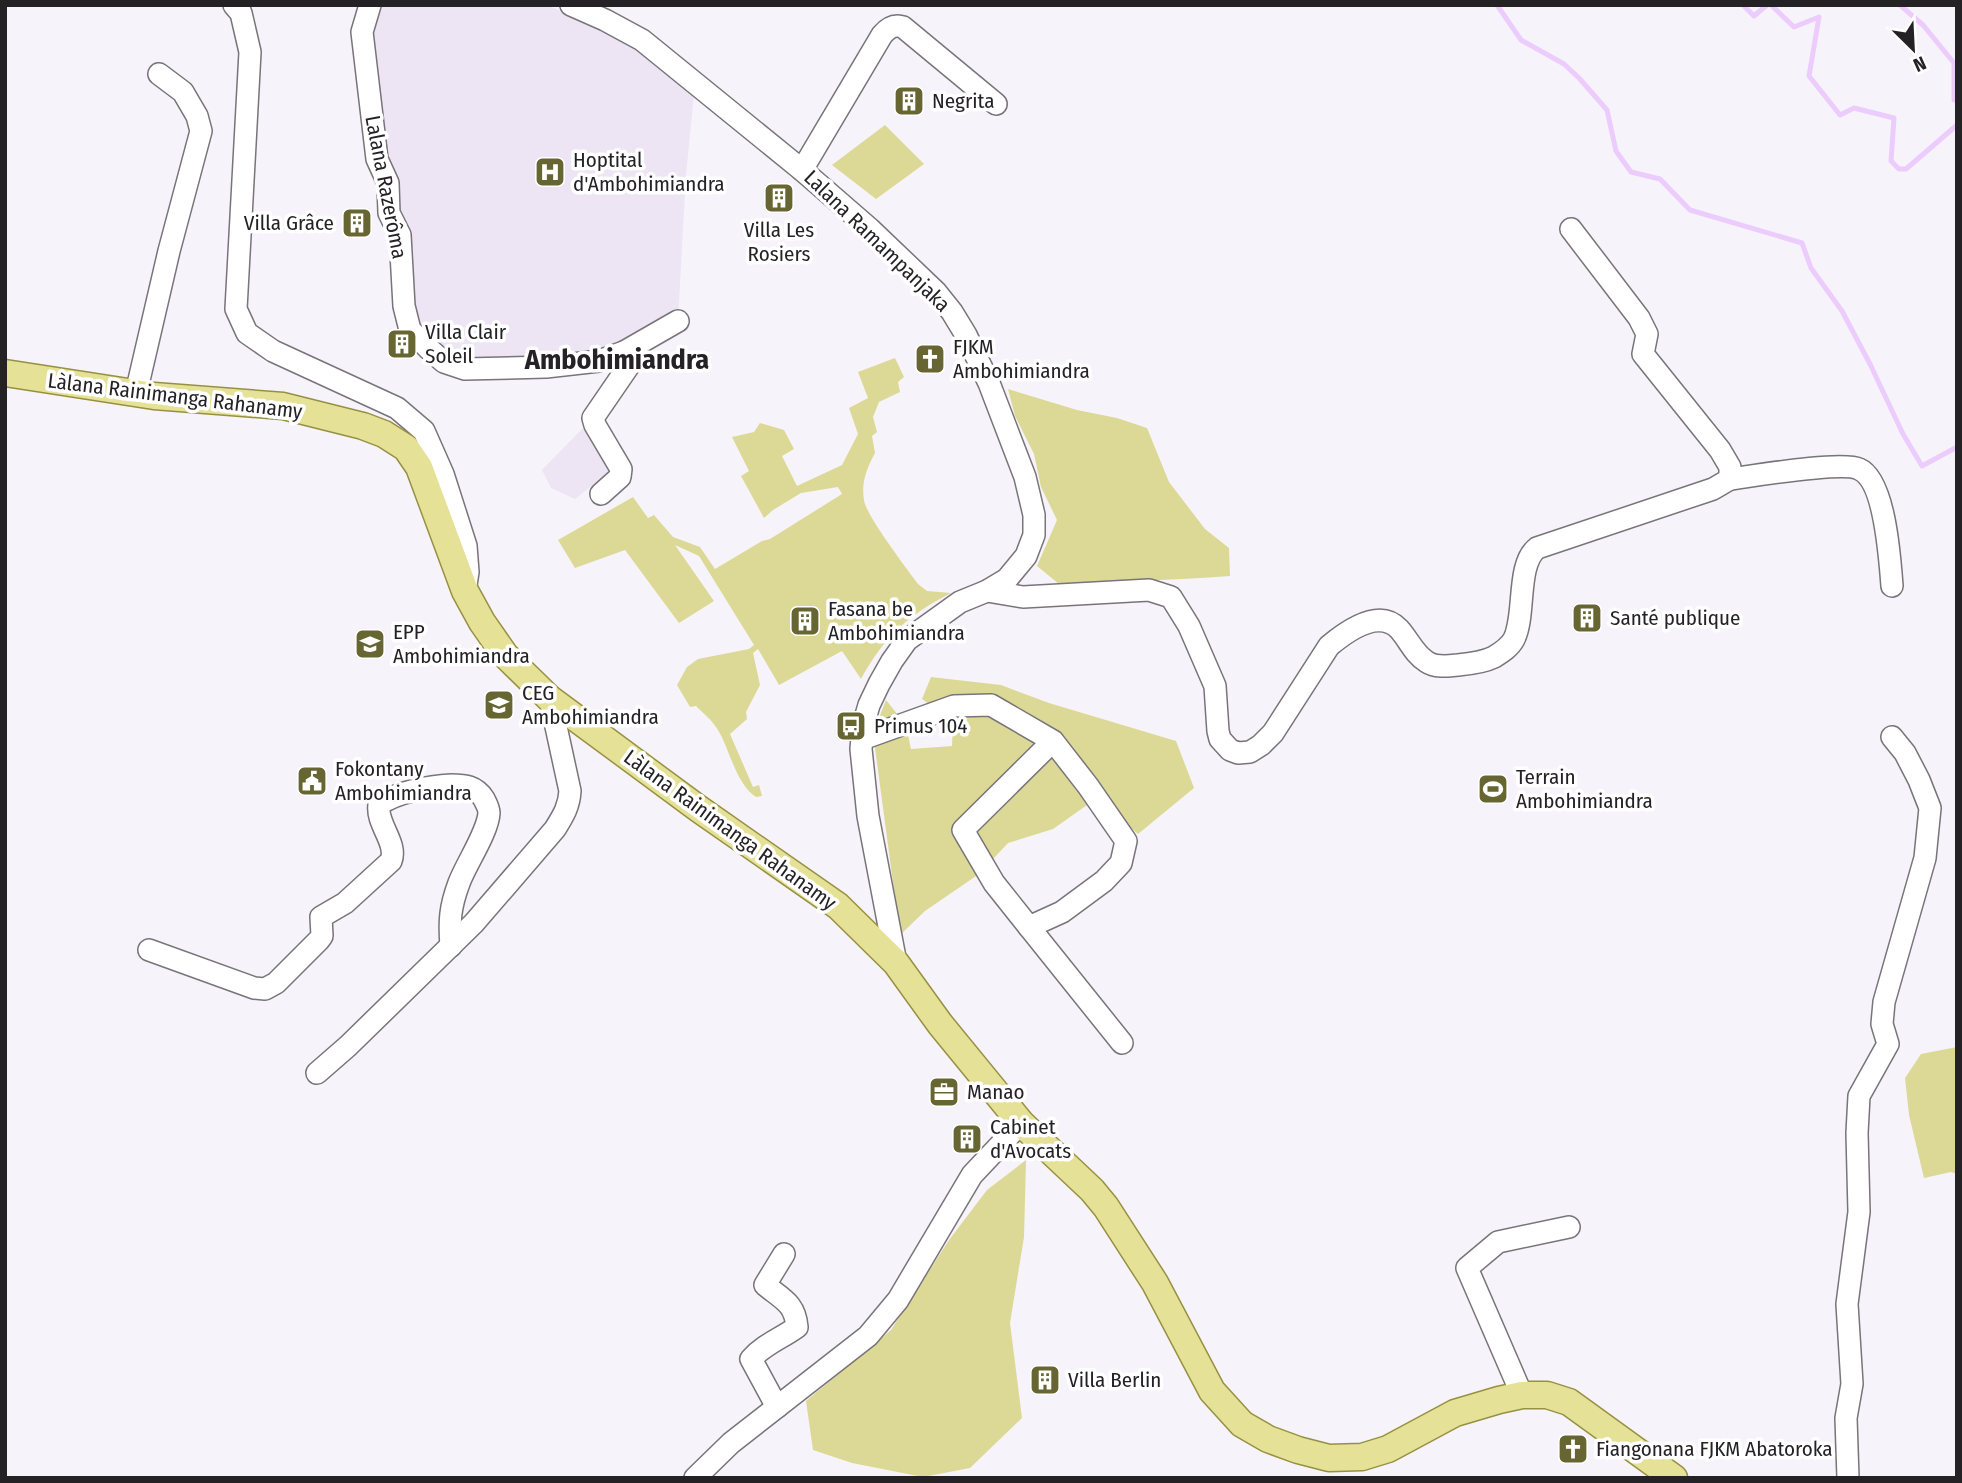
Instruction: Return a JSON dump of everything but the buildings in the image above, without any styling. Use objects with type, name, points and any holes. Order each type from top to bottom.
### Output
[{"type":"main road","name":"Làlana Rainimanga Rahanamy","points":[[5,373],[136,393],[283,406],[363,426],[384,434],[406,448],[419,467],[465,591],[505,655],[550,699],[699,809],[838,906],[896,963],[940,1024],[1021,1123],[1092,1190],[1106,1207],[1155,1283],[1212,1391],[1242,1424],[1268,1439],[1298,1450],[1329,1458],[1362,1457],[1388,1449],[1455,1413],[1522,1395],[1547,1395],[1569,1402],[1674,1478]]},
{"type":"street","points":[[234,5],[241,13],[250,52],[236,309],[247,333],[273,351],[397,408],[424,431],[443,474],[466,546],[468,572],[465,591]]},
{"type":"street","name":"Lalana Razerôma","points":[[370,5],[362,32],[377,159],[388,184],[389,213],[400,235],[404,306],[410,330],[444,362],[465,369],[546,367],[599,362],[624,352],[678,321]]},
{"type":"street","name":"Lalana Ramampanjaka","points":[[571,5],[642,40],[802,170],[870,229],[936,292],[966,335],[989,383],[1025,477],[1034,515],[1034,535],[1019,567],[1007,579],[960,603],[907,640],[874,695],[863,726],[863,778],[868,816],[896,963]]},
{"type":"street","points":[[802,170],[882,35],[892,26],[903,27],[996,104]]},
{"type":"street","points":[[136,393],[169,251],[201,131],[197,116],[183,92],[159,74]]},
{"type":"street","points":[[1571,229],[1639,318],[1647,334],[1643,354],[1720,450],[1730,467],[1730,479]]},
{"type":"street","points":[[601,494],[620,477],[621,469],[593,418],[630,364],[632,356],[624,352]]},
{"type":"street","points":[[987,591],[1023,597],[1149,590],[1171,597],[1189,625],[1215,686],[1220,739],[1230,750],[1238,753],[1250,752],[1273,733],[1329,646],[1342,635],[1381,620],[1391,622],[1427,662],[1440,666],[1491,659],[1514,640],[1526,570],[1530,557],[1537,548],[1701,493],[1730,479],[1836,466],[1860,469],[1872,482],[1886,523],[1892,586]]},
{"type":"street","points":[[317,1073],[474,923],[555,829],[569,803],[570,791],[550,699]]},
{"type":"street","points":[[862,739],[954,706],[991,705],[1053,741],[1126,841],[1121,863],[1104,881],[1062,912],[1028,927]]},
{"type":"street","points":[[1848,1478],[1846,1418],[1853,1384],[1847,1304],[1859,1212],[1859,1096],[1888,1044],[1882,1024],[1884,1002],[1925,858],[1930,808],[1905,752],[1892,737]]},
{"type":"street","points":[[1053,741],[963,830],[994,883],[1122,1044]]},
{"type":"street","points":[[149,950],[254,988],[265,989],[276,983],[319,940],[322,936],[321,917],[345,904],[393,858],[393,850],[379,816],[379,805],[384,800],[439,786],[468,786],[481,795],[489,814],[452,906],[449,917],[451,946]]},
{"type":"street","points":[[695,1478],[731,1443],[868,1336],[898,1300],[972,1175],[1021,1123]]},
{"type":"street","points":[[1522,1395],[1467,1269],[1497,1242],[1569,1227]]},
{"type":"street","points":[[777,1407],[751,1359],[759,1350],[797,1327],[796,1315],[791,1306],[765,1285],[784,1254]]},
{"type":"shaded area","points":[[380,5],[547,5],[638,50],[694,94],[686,175],[678,321],[624,352],[465,369],[410,330],[362,32]]},
{"type":"shaded area","points":[[885,125],[924,164],[876,199],[832,165]]},
{"type":"shaded area","points":[[895,358],[904,377],[898,382],[900,392],[879,402],[873,417],[877,432],[872,436],[875,453],[865,475],[864,500],[879,529],[918,584],[927,591],[951,593],[898,628],[861,679],[842,651],[779,685],[758,649],[753,653],[760,685],[746,712],[747,719],[730,734],[753,787],[759,785],[762,796],[756,797],[743,784],[716,726],[696,706],[690,707],[677,685],[687,667],[698,659],[749,649],[754,645],[699,556],[675,545],[714,601],[679,623],[625,550],[575,568],[558,540],[633,497],[648,518],[654,515],[673,537],[700,547],[715,569],[770,539],[842,494],[838,487],[801,493],[764,518],[741,476],[749,471],[732,437],[754,432],[760,423],[784,430],[794,449],[782,456],[797,486],[842,465],[858,434],[849,408],[868,398],[858,372]]},
{"type":"shaded area","points":[[1008,389],[1147,428],[1169,482],[1205,529],[1229,548],[1230,576],[1059,584],[1037,566],[1057,520],[1041,487],[1034,454],[1015,416]]},
{"type":"shaded area","points":[[582,429],[593,431],[612,470],[575,499],[551,488],[542,470]]},
{"type":"shaded area","points":[[931,677],[1001,685],[1049,703],[1176,741],[1194,788],[1138,834],[1097,798],[1053,829],[1008,843],[979,874],[925,911],[900,935],[873,733],[886,700],[906,725],[911,749],[952,746],[953,722],[922,699]]},
{"type":"shaded area","points":[[1957,1047],[1957,1174],[1951,1172],[1924,1178],[1909,1115],[1905,1078],[1921,1054]]},
{"type":"shaded area","points":[[1026,1160],[1024,1237],[1010,1323],[1022,1418],[970,1468],[923,1477],[852,1463],[813,1450],[806,1401],[891,1330],[949,1240],[987,1190]]},
{"type":"waterway","points":[[1497,5],[1521,40],[1564,64],[1607,110],[1616,151],[1631,172],[1660,179],[1690,210],[1802,243],[1811,268],[1842,311],[1903,434],[1922,466],[1957,447]]},
{"type":"waterway","points":[[1743,5],[1754,16],[1767,5]]},
{"type":"waterway","points":[[1771,5],[1794,27],[1819,17],[1809,76],[1840,115],[1854,108],[1894,118],[1891,161],[1899,169],[1906,169],[1957,125]]},
{"type":"waterway","points":[[1900,5],[1923,25],[1954,63],[1954,100],[1957,101]]},
{"type":"place","name":"Negrita","points":[[909,101]]},
{"type":"place","name":"Hoptital d'Ambohimiandra","points":[[550,172]]},
{"type":"place","name":"Villa Les Rosiers","points":[[779,198]]},
{"type":"place","name":"Villa Grâce","points":[[357,223]]},
{"type":"place","name":"Villa Clair Soleil","points":[[402,344]]},
{"type":"place","name":"FJKM Ambohimiandra","points":[[930,359]]},
{"type":"place","name":"Santé publique","points":[[1587,618]]},
{"type":"place","name":"Fasana be Ambohimiandra","points":[[805,621]]},
{"type":"place","name":"EPP Ambohimiandra","points":[[370,644]]},
{"type":"place","name":"CEG Ambohimiandra","points":[[499,705]]},
{"type":"place","name":"Primus 104","points":[[851,726]]},
{"type":"place","name":"Fokontany Ambohimiandra","points":[[312,781]]},
{"type":"place","name":"Terrain Ambohimiandra","points":[[1493,789]]},
{"type":"place","name":"Manao","points":[[944,1092]]},
{"type":"place","name":"Cabinet d'Avocats","points":[[967,1139]]},
{"type":"place","name":"Villa Berlin","points":[[1045,1380]]},
{"type":"place","name":"Fiangonana FJKM Abatoroka","points":[[1573,1449]]},
{"type":"district","name":"Ambohimiandra","points":[[617,359]]}]
